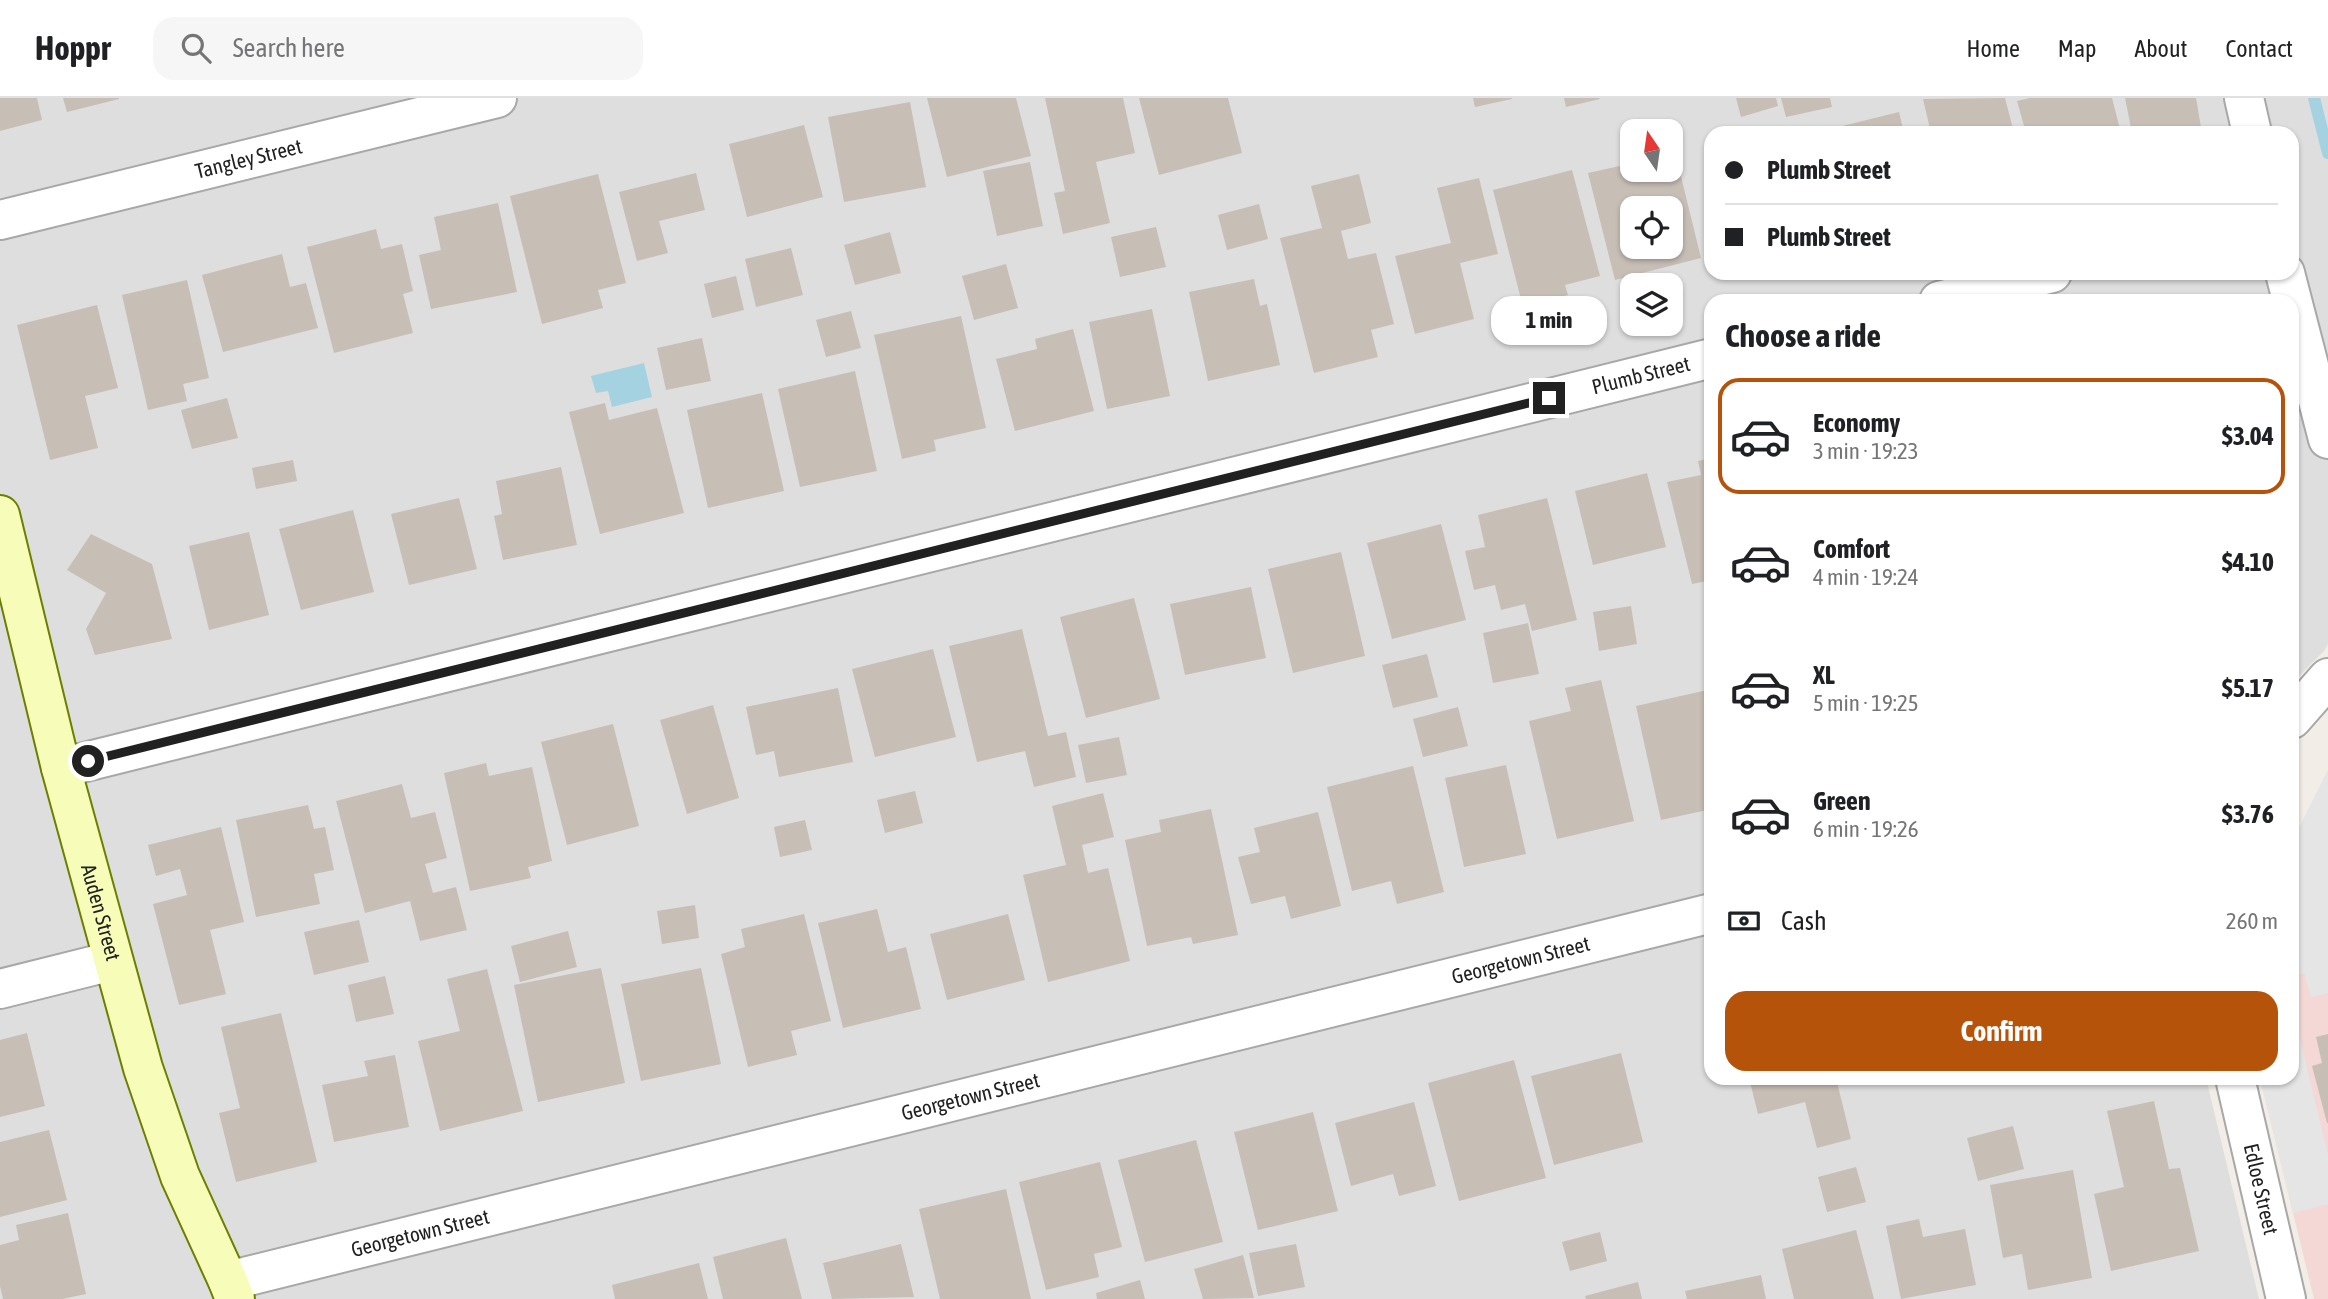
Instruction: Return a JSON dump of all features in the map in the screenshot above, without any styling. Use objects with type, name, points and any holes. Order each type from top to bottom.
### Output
[{"type":"street","name":"Tangley Street","points":[[0,220],[497,98]]},
{"type":"street","points":[[2244,98],[2250,126]]},
{"type":"street","points":[[1967,294],[2024,280]]},
{"type":"street","points":[[2299,327],[2328,439]]},
{"type":"street","name":"Plumb Street","points":[[61,768],[1704,360]]},
{"type":"street","name":"Auden Street","points":[[0,515],[61,768],[143,1068],[180,1176],[232,1290]]},
{"type":"street","points":[[2299,711],[2328,678]]},
{"type":"street","name":"Georgetown Street","points":[[232,1290],[1704,916]]},
{"type":"street","points":[[0,989],[112,961]]},
{"type":"street","name":"Edloe Street","points":[[2237,1085],[2286,1299]]},
{"type":"shaded area","points":[[0,98],[2328,98],[2328,644],[2299,676],[2299,294],[1704,294],[1704,1085],[2208,1085],[2259,1299],[0,1299]]},
{"type":"shaded area","points":[[2328,770],[2328,1299],[2314,1299],[2262,1085],[2299,1085],[2299,828]]},
{"type":"shaded area","points":[[2328,770],[2328,993],[2311,997],[2304,973],[2299,974],[2299,828]]},
{"type":"shaded area","points":[[2299,1035],[2328,1155],[2328,1204],[2293,1213],[2262,1085],[2299,1085]]},
{"type":"water","points":[[644,363],[652,397],[612,407],[608,391],[596,393],[591,376]]},
{"type":"building","points":[[0,98],[37,98],[42,120],[0,131]]},
{"type":"building","points":[[63,98],[119,98],[119,99],[67,112]]},
{"type":"building","points":[[927,98],[1016,98],[1031,156],[947,177]]},
{"type":"building","points":[[1045,98],[1123,98],[1135,153],[1096,162],[1110,223],[1063,234],[1054,193],[1065,191]]},
{"type":"building","points":[[1139,98],[1228,98],[1242,153],[1159,175]]},
{"type":"building","points":[[1473,98],[1512,98],[1512,99],[1475,107]]},
{"type":"building","points":[[1564,98],[1599,98],[1600,99],[1566,107]]},
{"type":"building","points":[[1736,98],[1776,98],[1778,106],[1741,117]]},
{"type":"building","points":[[1781,98],[1830,98],[1832,107],[1786,117]]},
{"type":"building","points":[[2005,98],[2012,126],[1929,126],[1923,99]]},
{"type":"building","points":[[2030,98],[2112,98],[2119,126],[2024,126],[2017,101]]},
{"type":"building","points":[[2125,98],[2196,98],[2201,126],[2131,126]]},
{"type":"building","points":[[910,102],[926,187],[844,202],[828,117]]},
{"type":"building","points":[[1899,112],[1902,126],[1842,126]]},
{"type":"building","points":[[804,125],[823,197],[747,217],[729,144]]},
{"type":"building","points":[[1030,162],[1043,226],[997,236],[983,171]]},
{"type":"building","points":[[1620,166],[1620,182],[1682,182],[1701,258],[1642,273],[1620,273],[1620,279],[1615,280],[1588,173]]},
{"type":"building","points":[[1572,170],[1600,276],[1565,285],[1568,295],[1523,307],[1493,190]]},
{"type":"building","points":[[696,173],[705,210],[659,221],[668,253],[637,261],[619,192]]},
{"type":"building","points":[[598,174],[626,283],[598,290],[603,308],[542,324],[510,196]]},
{"type":"building","points":[[1359,174],[1371,223],[1341,231],[1348,259],[1376,253],[1394,324],[1371,330],[1378,357],[1314,373],[1280,238],[1322,228],[1311,186]]},
{"type":"building","points":[[1479,178],[1498,254],[1460,263],[1474,319],[1415,334],[1395,256],[1451,243],[1437,188]]},
{"type":"building","points":[[498,203],[517,292],[431,309],[419,255],[441,250],[434,217]]},
{"type":"building","points":[[1259,204],[1268,239],[1227,250],[1218,215]]},
{"type":"building","points":[[1156,227],[1166,267],[1120,277],[1111,237]]},
{"type":"building","points":[[376,229],[381,249],[402,244],[413,291],[403,294],[413,333],[334,353],[307,247]]},
{"type":"building","points":[[890,232],[901,273],[855,285],[844,245]]},
{"type":"building","points":[[791,248],[803,295],[756,307],[745,259]]},
{"type":"building","points":[[282,254],[290,287],[306,283],[318,328],[223,352],[202,275]]},
{"type":"building","points":[[1006,264],[1018,308],[974,320],[962,276]]},
{"type":"building","points":[[736,276],[744,310],[712,318],[704,284]]},
{"type":"building","points":[[1254,279],[1260,306],[1267,304],[1280,365],[1208,381],[1189,292]]},
{"type":"building","points":[[187,280],[209,378],[183,384],[187,401],[148,410],[122,295]]},
{"type":"building","points":[[97,305],[118,388],[85,396],[98,448],[50,460],[17,325]]},
{"type":"building","points":[[1152,309],[1170,396],[1107,409],[1089,322]]},
{"type":"building","points":[[851,311],[861,348],[826,357],[816,320]]},
{"type":"building","points":[[961,316],[986,428],[934,440],[936,451],[902,459],[874,335]]},
{"type":"building","points":[[1073,329],[1094,411],[1015,431],[996,359],[1037,349],[1035,339]]},
{"type":"building","points":[[702,338],[711,381],[666,390],[657,348]]},
{"type":"building","points":[[855,371],[877,471],[800,487],[778,389]]},
{"type":"building","points":[[762,393],[784,491],[708,508],[687,410]]},
{"type":"building","points":[[227,398],[238,438],[192,449],[181,410]]},
{"type":"building","points":[[605,403],[609,420],[657,408],[684,513],[600,534],[569,412]]},
{"type":"building","points":[[293,460],[297,481],[256,489],[252,468]]},
{"type":"building","points":[[1704,460],[1704,582],[1692,584],[1667,482],[1701,475],[1698,461]]},
{"type":"building","points":[[561,467],[577,545],[503,560],[494,516],[502,514],[496,481]]},
{"type":"building","points":[[1647,473],[1666,547],[1593,565],[1575,491]]},
{"type":"building","points":[[459,498],[477,569],[409,585],[391,514]]},
{"type":"building","points":[[1547,498],[1577,620],[1532,631],[1525,604],[1501,610],[1495,585],[1474,590],[1465,551],[1485,547],[1478,515]]},
{"type":"building","points":[[353,510],[374,592],[301,610],[279,529]]},
{"type":"building","points":[[1441,524],[1466,620],[1392,639],[1367,543]]},
{"type":"building","points":[[249,532],[269,615],[209,630],[189,546]]},
{"type":"building","points":[[91,534],[152,564],[172,639],[95,655],[86,629],[106,593],[67,570]]},
{"type":"building","points":[[1341,552],[1365,656],[1293,673],[1268,569]]},
{"type":"building","points":[[1251,587],[1266,658],[1185,675],[1170,604]]},
{"type":"building","points":[[1134,598],[1160,699],[1086,718],[1060,617]]},
{"type":"building","points":[[1631,606],[1637,644],[1599,651],[1593,612]]},
{"type":"building","points":[[1528,623],[1539,674],[1493,683],[1483,633]]},
{"type":"building","points":[[1022,629],[1048,736],[1066,732],[1076,777],[1034,787],[1025,751],[977,762],[949,646]]},
{"type":"building","points":[[933,649],[956,737],[875,757],[852,669]]},
{"type":"building","points":[[1427,654],[1438,697],[1393,708],[1382,665]]},
{"type":"building","points":[[1601,680],[1634,821],[1557,839],[1529,721],[1571,711],[1565,688]]},
{"type":"building","points":[[838,688],[853,762],[779,777],[774,751],[756,755],[746,707]]},
{"type":"building","points":[[1704,691],[1704,811],[1661,820],[1636,706]]},
{"type":"building","points":[[713,705],[739,798],[687,814],[660,720]]},
{"type":"building","points":[[1458,707],[1468,746],[1423,757],[1413,719]]},
{"type":"building","points":[[613,724],[639,826],[567,845],[541,742]]},
{"type":"building","points":[[1119,737],[1127,775],[1086,783],[1078,745]]},
{"type":"building","points":[[486,763],[489,776],[532,767],[552,861],[528,867],[531,878],[470,891],[444,773]]},
{"type":"building","points":[[1506,765],[1526,854],[1464,867],[1445,778]]},
{"type":"building","points":[[1413,766],[1444,892],[1397,904],[1391,881],[1352,891],[1327,787]]},
{"type":"building","points":[[402,784],[411,818],[435,812],[447,858],[425,864],[433,893],[456,887],[467,930],[420,941],[410,901],[365,913],[336,801]]},
{"type":"building","points":[[915,791],[923,823],[885,833],[877,800]]},
{"type":"building","points":[[1103,793],[1114,837],[1082,845],[1088,873],[1108,868],[1130,961],[1048,982],[1023,875],[1066,865],[1052,806]]},
{"type":"building","points":[[308,805],[314,829],[325,827],[334,870],[314,874],[320,904],[256,917],[236,820]]},
{"type":"building","points":[[1211,809],[1238,935],[1193,944],[1191,937],[1147,946],[1125,840],[1161,832],[1159,820]]},
{"type":"building","points":[[1318,812],[1341,906],[1291,919],[1285,896],[1251,904],[1238,857],[1260,852],[1254,828]]},
{"type":"building","points":[[805,820],[812,850],[780,857],[774,827]]},
{"type":"building","points":[[221,827],[244,922],[210,930],[226,994],[179,1005],[153,904],[187,895],[180,869],[156,876],[148,845]]},
{"type":"building","points":[[695,905],[699,938],[662,944],[657,911]]},
{"type":"building","points":[[877,909],[888,952],[906,947],[921,1009],[843,1028],[818,923]]},
{"type":"building","points":[[804,914],[831,1021],[791,1031],[797,1055],[748,1067],[721,954],[745,947],[741,929]]},
{"type":"building","points":[[1008,914],[1025,980],[947,1000],[930,934]]},
{"type":"building","points":[[359,920],[369,962],[314,975],[304,932]]},
{"type":"building","points":[[568,931],[577,967],[520,982],[511,946]]},
{"type":"building","points":[[601,968],[625,1083],[538,1102],[514,985]]},
{"type":"building","points":[[701,968],[721,1064],[641,1081],[621,984]]},
{"type":"building","points":[[487,969],[523,1111],[440,1131],[418,1041],[460,1031],[447,979]]},
{"type":"building","points":[[385,976],[394,1014],[356,1022],[348,985]]},
{"type":"building","points":[[281,1013],[317,1162],[236,1182],[219,1113],[240,1108],[221,1027]]},
{"type":"building","points":[[27,1033],[45,1106],[0,1117],[0,1040]]},
{"type":"building","points":[[2328,1034],[2327,1123],[2312,1066],[2322,1063],[2316,1037]]},
{"type":"building","points":[[1621,1053],[1643,1142],[1554,1165],[1531,1076]]},
{"type":"building","points":[[395,1055],[409,1127],[334,1142],[322,1085],[368,1076],[364,1061]]},
{"type":"building","points":[[1514,1060],[1546,1178],[1459,1201],[1428,1083]]},
{"type":"building","points":[[1751,1085],[1838,1085],[1851,1139],[1817,1148],[1805,1102],[1758,1114]]},
{"type":"building","points":[[2154,1101],[2169,1169],[2180,1168],[2199,1251],[2111,1271],[2094,1194],[2124,1187],[2107,1111]]},
{"type":"building","points":[[1414,1102],[1436,1186],[1399,1196],[1393,1174],[1351,1186],[1335,1123]]},
{"type":"building","points":[[1313,1112],[1338,1211],[1258,1230],[1234,1132]]},
{"type":"building","points":[[2013,1126],[2024,1169],[1978,1181],[1967,1138]]},
{"type":"building","points":[[49,1130],[67,1200],[0,1217],[0,1142]]},
{"type":"building","points":[[1196,1140],[1223,1242],[1145,1262],[1118,1160]]},
{"type":"building","points":[[1100,1162],[1122,1247],[1094,1254],[1099,1277],[1046,1290],[1019,1182]]},
{"type":"building","points":[[1856,1167],[1866,1202],[1827,1212],[1818,1177]]},
{"type":"building","points":[[2073,1170],[2092,1278],[2028,1290],[2022,1254],[2003,1258],[1990,1185]]},
{"type":"building","points":[[1006,1189],[1031,1299],[940,1299],[919,1209]]},
{"type":"building","points":[[68,1213],[86,1294],[62,1299],[3,1299],[0,1286],[0,1245],[19,1240],[16,1225]]},
{"type":"building","points":[[1919,1219],[1923,1237],[1965,1229],[1976,1285],[1901,1299],[1886,1226]]},
{"type":"building","points":[[1856,1230],[1874,1299],[1794,1299],[1782,1249]]},
{"type":"building","points":[[1600,1232],[1607,1261],[1570,1271],[1562,1242]]},
{"type":"building","points":[[786,1238],[802,1299],[723,1299],[713,1257]]},
{"type":"building","points":[[901,1244],[914,1297],[832,1299],[823,1263]]},
{"type":"building","points":[[1296,1244],[1305,1287],[1258,1296],[1249,1253]]},
{"type":"building","points":[[1243,1255],[1254,1298],[1203,1299],[1194,1269]]},
{"type":"building","points":[[699,1263],[708,1299],[615,1299],[612,1285]]},
{"type":"building","points":[[1761,1275],[1766,1299],[1687,1299],[1685,1291]]},
{"type":"building","points":[[1140,1280],[1145,1299],[1097,1299],[1096,1293]]},
{"type":"building","points":[[1638,1282],[1642,1299],[1586,1299],[1585,1296]]},
{"type":"waterway","points":[[2314,98],[2328,153]]},
{"type":"route","points":[[88,761],[1549,398]]}]
